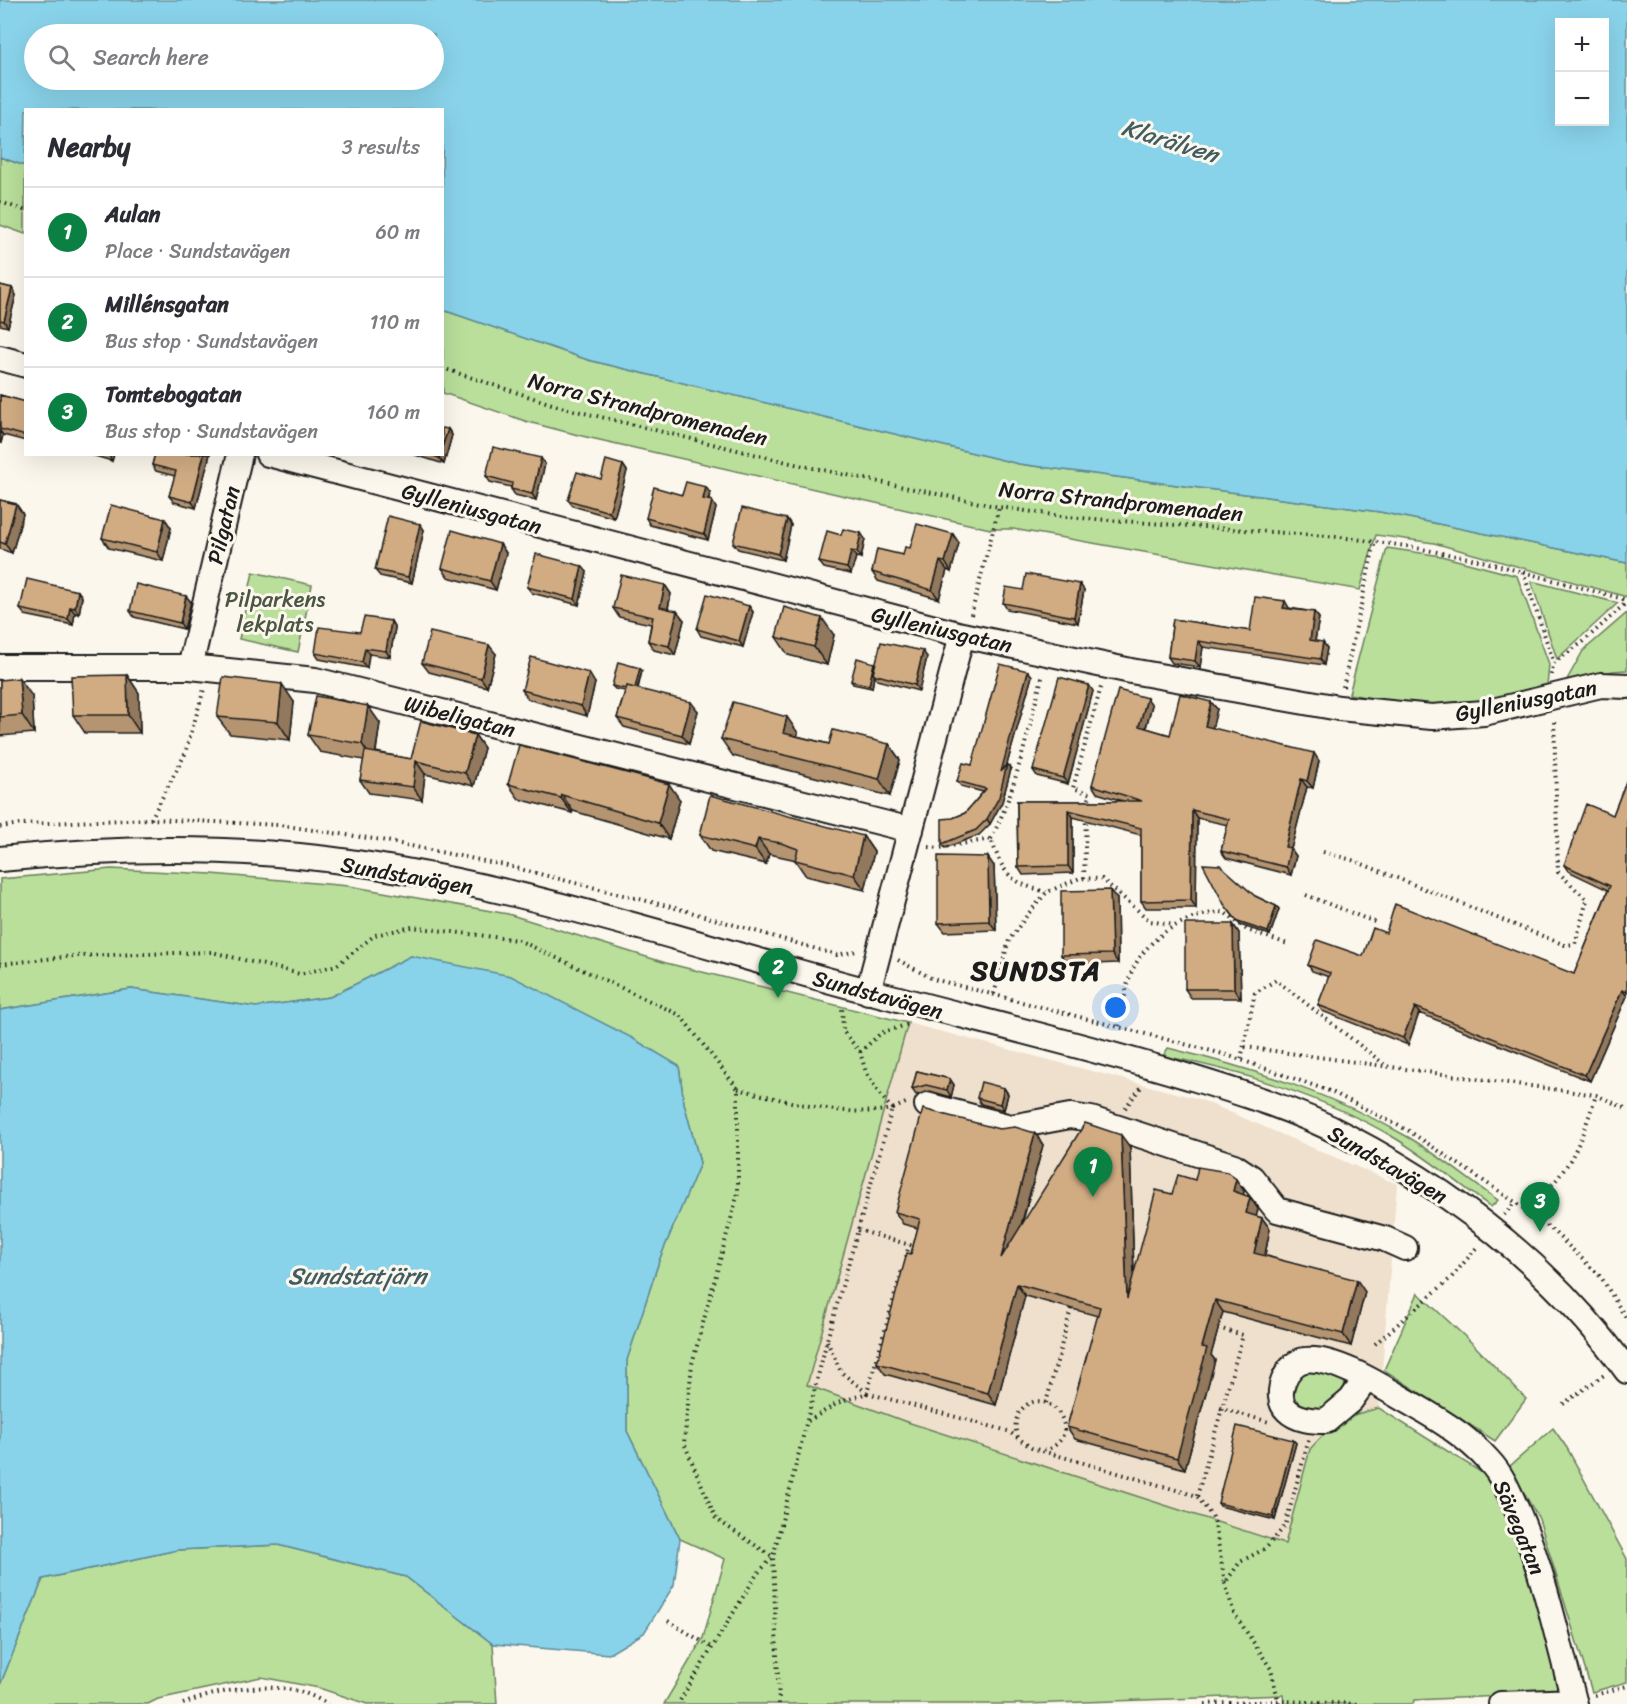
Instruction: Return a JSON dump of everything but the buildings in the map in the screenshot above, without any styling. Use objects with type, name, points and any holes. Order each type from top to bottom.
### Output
[{"type":"street","points":[[0,358],[24,364]]},
{"type":"street","name":"Pilgatan","points":[[200,668],[240,456]]},
{"type":"street","name":"Gylleniusgatan","points":[[276,456],[962,635],[1106,666],[1339,708],[1432,717],[1484,712],[1601,685],[1627,686]]},
{"type":"street","points":[[868,992],[962,635]]},
{"type":"street","name":"Wibeligatan","points":[[0,667],[200,668],[315,680],[909,837]]},
{"type":"street","name":"Sundstavägen","points":[[0,859],[174,848],[300,856],[391,869],[567,908],[844,986],[1150,1065],[1229,1090],[1340,1133],[1396,1163],[1493,1228],[1544,1276],[1618,1372]]},
{"type":"street","points":[[927,1105],[1011,1127],[1070,1116],[1091,1119],[1234,1166],[1252,1178],[1277,1210],[1385,1239],[1405,1248]]},
{"type":"street","name":"Sävegatan","points":[[1313,1421],[1287,1411],[1282,1403],[1282,1393],[1288,1371],[1296,1362],[1308,1359],[1336,1365],[1366,1379],[1462,1435],[1490,1462],[1506,1485],[1537,1562],[1575,1702]]},
{"type":"street","points":[[1313,1421],[1326,1421],[1338,1413],[1366,1379]]},
{"type":"street","points":[[1501,1704],[1575,1702]]},
{"type":"path","points":[[0,202],[24,211]]},
{"type":"path","name":"Norra Strandpromenaden","points":[[444,369],[564,408],[799,465],[999,507],[1067,517],[1375,541],[1523,571],[1627,601]]},
{"type":"path","points":[[962,635],[969,623],[999,507]]},
{"type":"path","points":[[1339,708],[1375,541]]},
{"type":"path","points":[[1323,852],[1352,860],[1565,945],[1575,944],[1587,900],[1558,872],[1554,695],[1551,673],[1554,663],[1523,571]]},
{"type":"path","points":[[1554,663],[1583,642],[1627,601]]},
{"type":"path","points":[[1047,892],[1017,884],[1000,866],[991,839],[1018,770],[1049,653]]},
{"type":"path","points":[[1084,878],[1085,825],[1090,794],[1074,788],[1106,666]]},
{"type":"path","points":[[151,819],[185,754],[200,668]]},
{"type":"path","points":[[909,837],[939,848],[991,839]]},
{"type":"path","points":[[994,994],[1009,940],[1047,892],[1084,878],[1102,879],[1150,921],[1173,925]]},
{"type":"path","points":[[1306,895],[1377,923]]},
{"type":"path","points":[[1119,1026],[1132,971],[1150,947],[1173,925],[1203,913],[1224,912],[1246,930],[1288,944]]},
{"type":"path","points":[[0,964],[74,956],[212,952],[300,974],[337,965],[375,935],[412,927],[518,940],[680,1015],[738,1089],[738,1193],[692,1364],[684,1443],[716,1519],[773,1557]]},
{"type":"path","points":[[1240,1059],[1245,1047],[1254,993],[1276,980],[1385,1065]]},
{"type":"path","points":[[844,986],[843,1031],[860,1052],[866,1072],[878,1092],[892,1108]]},
{"type":"path","points":[[1245,1047],[1596,1095],[1627,1109]]},
{"type":"path","points":[[738,1089],[822,1109],[865,1113],[907,1103],[927,1105]]},
{"type":"path","points":[[1526,1210],[1562,1176],[1580,1146],[1596,1095]]},
{"type":"path","points":[[779,1704],[773,1557],[827,1340],[892,1108]]},
{"type":"path","points":[[858,1230],[924,1249]]},
{"type":"path","points":[[867,1393],[909,1245]]},
{"type":"path","points":[[1375,1344],[1451,1278],[1474,1250]]},
{"type":"path","points":[[1046,1403],[1071,1309]]},
{"type":"path","points":[[1197,1496],[1243,1335],[1218,1328]]},
{"type":"path","points":[[827,1340],[842,1372],[867,1393],[1008,1431],[1025,1444],[1043,1451],[1197,1496],[1214,1519],[1225,1583],[1234,1613],[1271,1669],[1279,1703]]},
{"type":"path","points":[[1563,1404],[1618,1372]]},
{"type":"path","points":[[808,1420],[838,1402],[867,1393]]},
{"type":"path","points":[[1018,1438],[1015,1426],[1020,1412],[1033,1403],[1046,1403],[1057,1408],[1061,1415],[1064,1432],[1056,1446],[1043,1451]]},
{"type":"path","points":[[1225,1583],[1240,1562],[1266,1548],[1285,1526],[1313,1421]]},
{"type":"path","points":[[678,1704],[757,1574],[773,1557]]},
{"type":"path","points":[[668,1621],[713,1648]]},
{"type":"path","points":[[1575,1702],[1627,1686]]},
{"type":"path","points":[[183,1704],[199,1698],[263,1688],[302,1692],[328,1704]]},
{"type":"path","points":[[1205,1704],[1360,1704]]},
{"type":"shaded area","points":[[908,1023],[1199,1099],[1397,1184],[1379,1408],[1338,1419],[1310,1449],[1286,1544],[904,1421],[807,1385]]},
{"type":"green space","points":[[0,157],[24,166],[24,234],[0,225]]},
{"type":"green space","points":[[444,310],[588,360],[1019,464],[1380,512],[1627,563],[1627,597],[1434,543],[1376,535],[1360,590],[1013,529],[990,529],[528,422],[444,393]]},
{"type":"green space","points":[[1387,548],[1441,556],[1517,576],[1549,664],[1547,687],[1463,705],[1403,704],[1349,694]]},
{"type":"green space","name":"Pilparkens lekplats","points":[[253,572],[312,585],[298,652],[239,639]]},
{"type":"green space","points":[[1531,581],[1618,603],[1557,659]]},
{"type":"green space","points":[[1627,613],[1627,670],[1613,671],[1565,683],[1583,651]]},
{"type":"green space","points":[[111,869],[212,874],[349,886],[508,914],[666,963],[908,1023],[807,1385],[904,1421],[1285,1544],[1310,1449],[1338,1419],[1379,1408],[1484,1474],[1523,1549],[1568,1693],[1414,1700],[1413,1704],[1284,1704],[1283,1695],[1026,1704],[664,1704],[703,1638],[725,1559],[680,1539],[627,1431],[627,1360],[660,1258],[700,1163],[684,1103],[679,1066],[411,956],[330,997],[256,1007],[131,989],[0,1010],[0,879]]},
{"type":"green space","points":[[1168,1048],[1261,1074],[1351,1108],[1420,1144],[1498,1200],[1491,1207],[1406,1145],[1340,1110],[1252,1077],[1163,1056]]},
{"type":"green space","points":[[1418,1293],[1473,1344],[1526,1399],[1495,1441],[1384,1370]]},
{"type":"green space","points":[[1315,1369],[1344,1380],[1342,1392],[1325,1408],[1309,1408],[1293,1399],[1290,1382],[1296,1374]]},
{"type":"green space","points":[[1553,1428],[1567,1448],[1627,1559],[1627,1682],[1592,1692],[1539,1519],[1509,1467]]},
{"type":"green space","points":[[278,1545],[406,1577],[493,1644],[497,1704],[367,1704],[319,1688],[261,1677],[158,1699],[148,1704],[0,1704],[0,1685],[43,1579],[177,1550]]},
{"type":"water","name":"Klarälven","points":[[0,0],[1627,0],[1627,563],[1380,512],[1019,464],[588,360],[444,310],[444,108],[24,108],[24,166],[0,157]]},
{"type":"water","name":"Sundstatjärn","points":[[411,956],[511,976],[632,1038],[679,1066],[684,1103],[700,1163],[660,1258],[627,1360],[627,1431],[680,1539],[674,1585],[644,1633],[609,1654],[493,1644],[406,1577],[278,1545],[177,1550],[43,1579],[0,1685],[0,1010],[131,989],[256,1007],[330,997]]},
{"type":"place","name":"Millénsgatan","points":[[778,998]]},
{"type":"place","name":"Aulan","points":[[1093,1197]]},
{"type":"place","name":"Tomtebogatan","points":[[1540,1232]]},
{"type":"district","name":"SUNDSTA","points":[[1036,970]]}]
